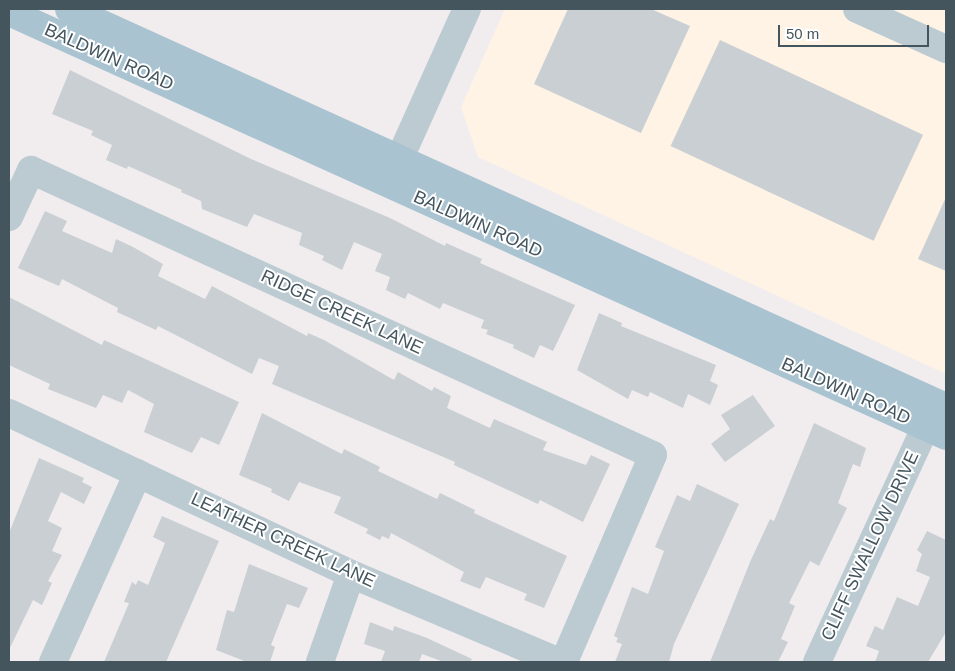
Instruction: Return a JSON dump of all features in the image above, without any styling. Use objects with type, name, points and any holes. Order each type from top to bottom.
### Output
[{"type":"main road","name":"BALDWIN ROAD","points":[[69,9],[400,159],[939,418]]},
{"type":"main road","name":"BALDWIN ROAD","points":[[9,12],[388,183],[939,418]]},
{"type":"street","points":[[388,183],[468,9]]},
{"type":"street","points":[[857,9],[946,49]]},
{"type":"street","name":"RIDGE CREEK LANE","points":[[9,217],[31,170],[654,455],[564,662]]},
{"type":"street","name":"LEATHER CREEK LANE","points":[[9,413],[351,574],[559,662]]},
{"type":"street","name":"CLIFF SWALLOW DRIVE","points":[[817,662],[939,418]]},
{"type":"street","points":[[53,662],[138,473]]},
{"type":"street","points":[[320,662],[351,574]]},
{"type":"shaded area","points":[[505,9],[946,9],[946,374],[478,157],[461,107]]},
{"type":"building","points":[[568,9],[651,9],[690,26],[641,133],[534,84]]},
{"type":"building","points":[[720,40],[923,135],[874,241],[671,146]]},
{"type":"building","points":[[70,70],[251,159],[390,218],[445,246],[446,243],[482,259],[480,263],[575,305],[553,351],[540,345],[534,358],[513,348],[514,345],[486,334],[488,330],[481,328],[484,320],[443,303],[440,309],[408,293],[405,299],[386,290],[390,277],[375,271],[382,254],[354,242],[342,270],[322,260],[324,256],[299,245],[302,233],[254,214],[247,227],[202,209],[201,201],[181,192],[182,190],[128,166],[127,169],[106,160],[112,145],[91,135],[93,131],[52,114]]},
{"type":"building","points":[[946,197],[946,271],[918,259]]},
{"type":"building","points":[[45,211],[67,221],[62,231],[112,253],[116,239],[133,247],[163,264],[158,276],[205,299],[212,286],[307,336],[308,333],[324,340],[394,380],[398,372],[432,391],[434,387],[451,396],[447,408],[490,428],[494,419],[547,442],[543,450],[586,465],[591,455],[610,464],[583,522],[540,500],[538,504],[454,465],[455,462],[272,384],[279,366],[259,358],[252,374],[158,326],[156,330],[117,312],[118,308],[62,279],[59,286],[18,268]]},
{"type":"building","points":[[9,297],[102,345],[104,340],[239,402],[219,445],[201,437],[192,453],[144,432],[154,404],[128,390],[122,403],[103,395],[96,408],[48,389],[50,384],[9,365]]},
{"type":"building","points":[[599,313],[622,323],[621,326],[716,365],[710,381],[718,385],[710,405],[688,394],[683,408],[650,392],[648,397],[632,390],[628,399],[577,370]]},
{"type":"building","points":[[753,395],[775,426],[725,462],[711,444],[730,429],[721,415]]},
{"type":"building","points":[[262,413],[342,454],[344,449],[380,467],[378,471],[437,499],[440,493],[475,510],[474,513],[567,556],[544,608],[524,600],[527,594],[486,577],[480,589],[460,581],[464,572],[391,533],[389,539],[382,536],[380,540],[366,533],[368,529],[334,513],[341,497],[299,482],[289,501],[271,492],[272,489],[239,475]]},
{"type":"building","points":[[814,423],[866,448],[860,467],[853,464],[838,503],[847,508],[819,566],[810,561],[789,603],[795,606],[781,639],[788,642],[778,662],[710,662],[750,562],[770,519],[774,521]]},
{"type":"building","points":[[39,458],[84,478],[82,482],[92,487],[84,504],[61,492],[48,521],[62,528],[52,551],[62,555],[48,581],[52,583],[42,605],[33,600],[9,650],[9,533]]},
{"type":"building","points":[[697,484],[739,504],[674,644],[669,662],[615,662],[622,644],[616,642],[618,638],[614,636],[632,587],[648,594],[664,551],[655,547],[677,495],[690,501]]},
{"type":"building","points":[[162,516],[219,541],[166,662],[104,662],[129,603],[124,602],[132,582],[136,585],[138,580],[148,585],[165,543],[153,537]]},
{"type":"building","points":[[927,531],[946,540],[946,632],[928,662],[875,662],[879,651],[866,646],[875,626],[883,630],[897,597],[918,606],[930,577],[916,571],[922,554],[917,550]]},
{"type":"building","points":[[249,564],[308,588],[299,608],[287,604],[271,645],[275,647],[270,662],[247,662],[216,650],[227,610],[234,612]]},
{"type":"building","points":[[370,622],[393,631],[394,626],[427,638],[472,659],[470,662],[444,662],[422,654],[419,662],[381,662],[385,651],[364,644]]}]
